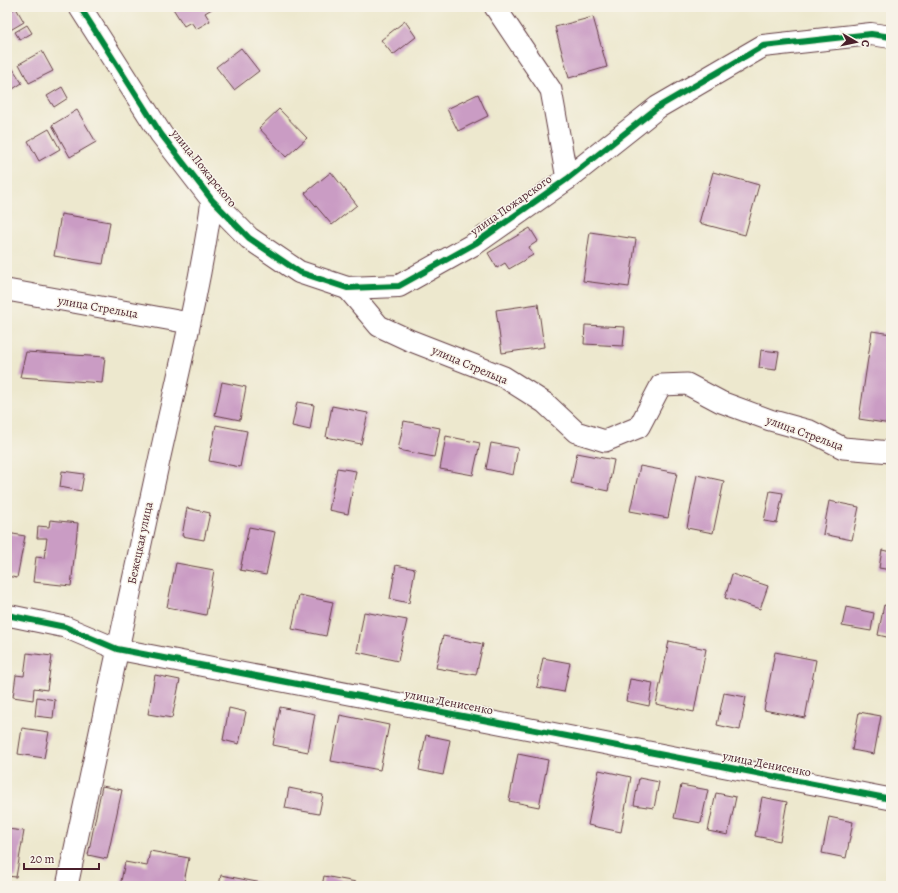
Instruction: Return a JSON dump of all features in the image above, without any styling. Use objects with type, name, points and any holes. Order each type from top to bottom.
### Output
[{"type":"street","name":"улица Пожарского","points":[[80,7],[161,134],[212,200],[249,238],[299,272],[347,288],[399,286],[476,243],[567,179],[658,107],[763,46],[871,34],[891,37]]},
{"type":"street","points":[[495,7],[552,90],[567,179]]},
{"type":"street","name":"Бежецкая улица","points":[[67,886],[117,649],[189,323],[208,232],[212,200]]},
{"type":"street","name":"улица Стрельца","points":[[347,288],[378,326],[409,340],[504,377],[545,403],[576,432],[604,441],[640,427],[661,385],[687,384],[721,402],[770,420],[810,432],[843,448],[891,452]]},
{"type":"street","name":"улица Стрельца","points":[[7,290],[189,323]]},
{"type":"street","name":"улица Денисенко","points":[[7,615],[65,627],[117,649],[891,799]]},
{"type":"building","points":[[172,7],[215,7],[205,13],[210,21],[196,29],[191,22],[184,26]]},
{"type":"building","points":[[16,8],[24,22],[7,32],[7,13]]},
{"type":"building","points":[[593,17],[607,67],[569,78],[555,27]]},
{"type":"building","points":[[405,21],[416,37],[393,55],[381,40]]},
{"type":"building","points":[[27,25],[32,33],[20,40],[15,32]]},
{"type":"building","points":[[241,48],[259,71],[234,90],[216,67]]},
{"type":"building","points":[[42,51],[53,71],[29,83],[19,64]]},
{"type":"building","points":[[8,61],[22,83],[7,93],[7,62]]},
{"type":"building","points":[[62,87],[68,98],[54,107],[47,96]]},
{"type":"building","points":[[478,94],[488,116],[458,131],[447,109]]},
{"type":"building","points":[[279,109],[307,138],[286,157],[259,128]]},
{"type":"building","points":[[77,110],[96,142],[70,157],[52,125]]},
{"type":"building","points":[[49,129],[60,149],[39,161],[28,141]]},
{"type":"building","points":[[331,172],[357,205],[332,225],[305,193]]},
{"type":"building","points":[[713,172],[759,185],[745,235],[699,223]]},
{"type":"building","points":[[61,214],[110,222],[103,264],[54,256]]},
{"type":"building","points":[[530,228],[538,241],[529,247],[533,255],[509,269],[505,263],[497,268],[488,253]]},
{"type":"building","points":[[590,232],[636,239],[629,287],[583,281]]},
{"type":"building","points":[[538,304],[544,347],[502,353],[496,310]]},
{"type":"building","points":[[585,325],[625,327],[623,346],[584,344]]},
{"type":"building","points":[[872,331],[891,334],[891,424],[859,419]]},
{"type":"building","points":[[761,350],[779,352],[776,370],[759,368]]},
{"type":"building","points":[[26,352],[105,357],[102,383],[20,377]]},
{"type":"building","points":[[222,382],[246,387],[240,420],[215,415]]},
{"type":"building","points":[[297,402],[314,405],[310,430],[292,426]]},
{"type":"building","points":[[332,406],[368,413],[361,444],[326,437]]},
{"type":"building","points":[[404,421],[440,428],[434,457],[398,450]]},
{"type":"building","points":[[216,425],[247,431],[240,467],[209,461]]},
{"type":"building","points":[[446,436],[480,443],[473,475],[440,469]]},
{"type":"building","points":[[491,443],[518,448],[513,475],[486,469]]},
{"type":"building","points":[[577,453],[614,460],[608,491],[571,483]]},
{"type":"building","points":[[640,466],[677,473],[668,518],[630,511]]},
{"type":"building","points":[[337,468],[356,471],[348,514],[329,510]]},
{"type":"building","points":[[62,471],[84,474],[81,491],[60,487]]},
{"type":"building","points":[[697,475],[724,481],[713,533],[687,528]]},
{"type":"building","points":[[770,491],[783,493],[777,523],[764,521]]},
{"type":"building","points":[[829,501],[859,507],[852,540],[823,534]]},
{"type":"building","points":[[187,508],[210,513],[204,540],[182,536]]},
{"type":"building","points":[[50,520],[78,523],[71,586],[33,582],[36,557],[44,558],[47,538],[37,538],[38,526],[49,527]]},
{"type":"building","points":[[249,527],[275,532],[266,575],[240,570]]},
{"type":"building","points":[[7,533],[25,536],[17,578],[7,576]]},
{"type":"building","points":[[882,550],[891,552],[891,570],[879,568]]},
{"type":"building","points":[[176,563],[214,570],[206,615],[167,607]]},
{"type":"building","points":[[396,565],[415,569],[409,603],[390,599]]},
{"type":"building","points":[[732,574],[768,586],[760,609],[725,598]]},
{"type":"building","points":[[299,595],[333,602],[326,636],[292,629]]},
{"type":"building","points":[[884,605],[891,607],[891,638],[878,635]]},
{"type":"building","points":[[846,607],[874,613],[871,631],[842,626]]},
{"type":"building","points":[[364,612],[407,620],[398,661],[357,652]]},
{"type":"building","points":[[443,636],[483,644],[476,675],[436,668]]},
{"type":"building","points":[[669,641],[706,649],[694,712],[656,704]]},
{"type":"building","points":[[775,652],[816,660],[805,718],[764,710]]},
{"type":"building","points":[[27,653],[52,656],[47,690],[34,688],[33,700],[13,697],[16,675],[24,676]]},
{"type":"building","points":[[543,658],[570,663],[564,692],[537,687]]},
{"type":"building","points":[[155,675],[180,680],[172,718],[148,714]]},
{"type":"building","points":[[630,679],[653,683],[649,706],[626,701]]},
{"type":"building","points":[[724,693],[746,697],[740,730],[717,725]]},
{"type":"building","points":[[37,697],[55,700],[53,718],[35,716]]},
{"type":"building","points":[[280,707],[315,714],[308,752],[273,745]]},
{"type":"building","points":[[229,708],[246,712],[239,744],[223,740]]},
{"type":"building","points":[[859,712],[881,716],[874,754],[852,750]]},
{"type":"building","points":[[340,715],[389,725],[380,770],[331,761]]},
{"type":"building","points":[[22,728],[49,732],[44,758],[18,754]]},
{"type":"building","points":[[426,735],[450,740],[443,775],[419,770]]},
{"type":"building","points":[[518,754],[548,760],[539,807],[509,801]]},
{"type":"building","points":[[599,770],[631,777],[621,832],[588,825]]},
{"type":"building","points":[[639,778],[659,782],[654,808],[634,805]]},
{"type":"building","points":[[681,785],[708,790],[701,823],[674,818]]},
{"type":"building","points":[[102,786],[122,790],[107,859],[88,855]]},
{"type":"building","points":[[289,788],[323,795],[319,814],[285,808]]},
{"type":"building","points":[[716,793],[736,797],[728,835],[708,831]]},
{"type":"building","points":[[762,797],[787,802],[780,841],[755,836]]},
{"type":"building","points":[[829,817],[853,822],[846,858],[822,853]]},
{"type":"building","points":[[7,829],[24,831],[16,877],[7,876]]},
{"type":"building","points":[[150,851],[189,858],[183,886],[120,886],[125,862],[147,866]]},
{"type":"building","points":[[221,875],[272,885],[219,886]]},
{"type":"building","points":[[324,876],[356,882],[355,886],[322,886]]},
{"type":"cycle path","points":[[80,7],[161,134],[212,200],[249,238],[299,272],[347,288],[399,286],[476,243],[567,179],[658,107],[763,46],[871,34],[891,37]]},
{"type":"cycle path","points":[[7,615],[65,627],[117,649],[891,799]]}]
